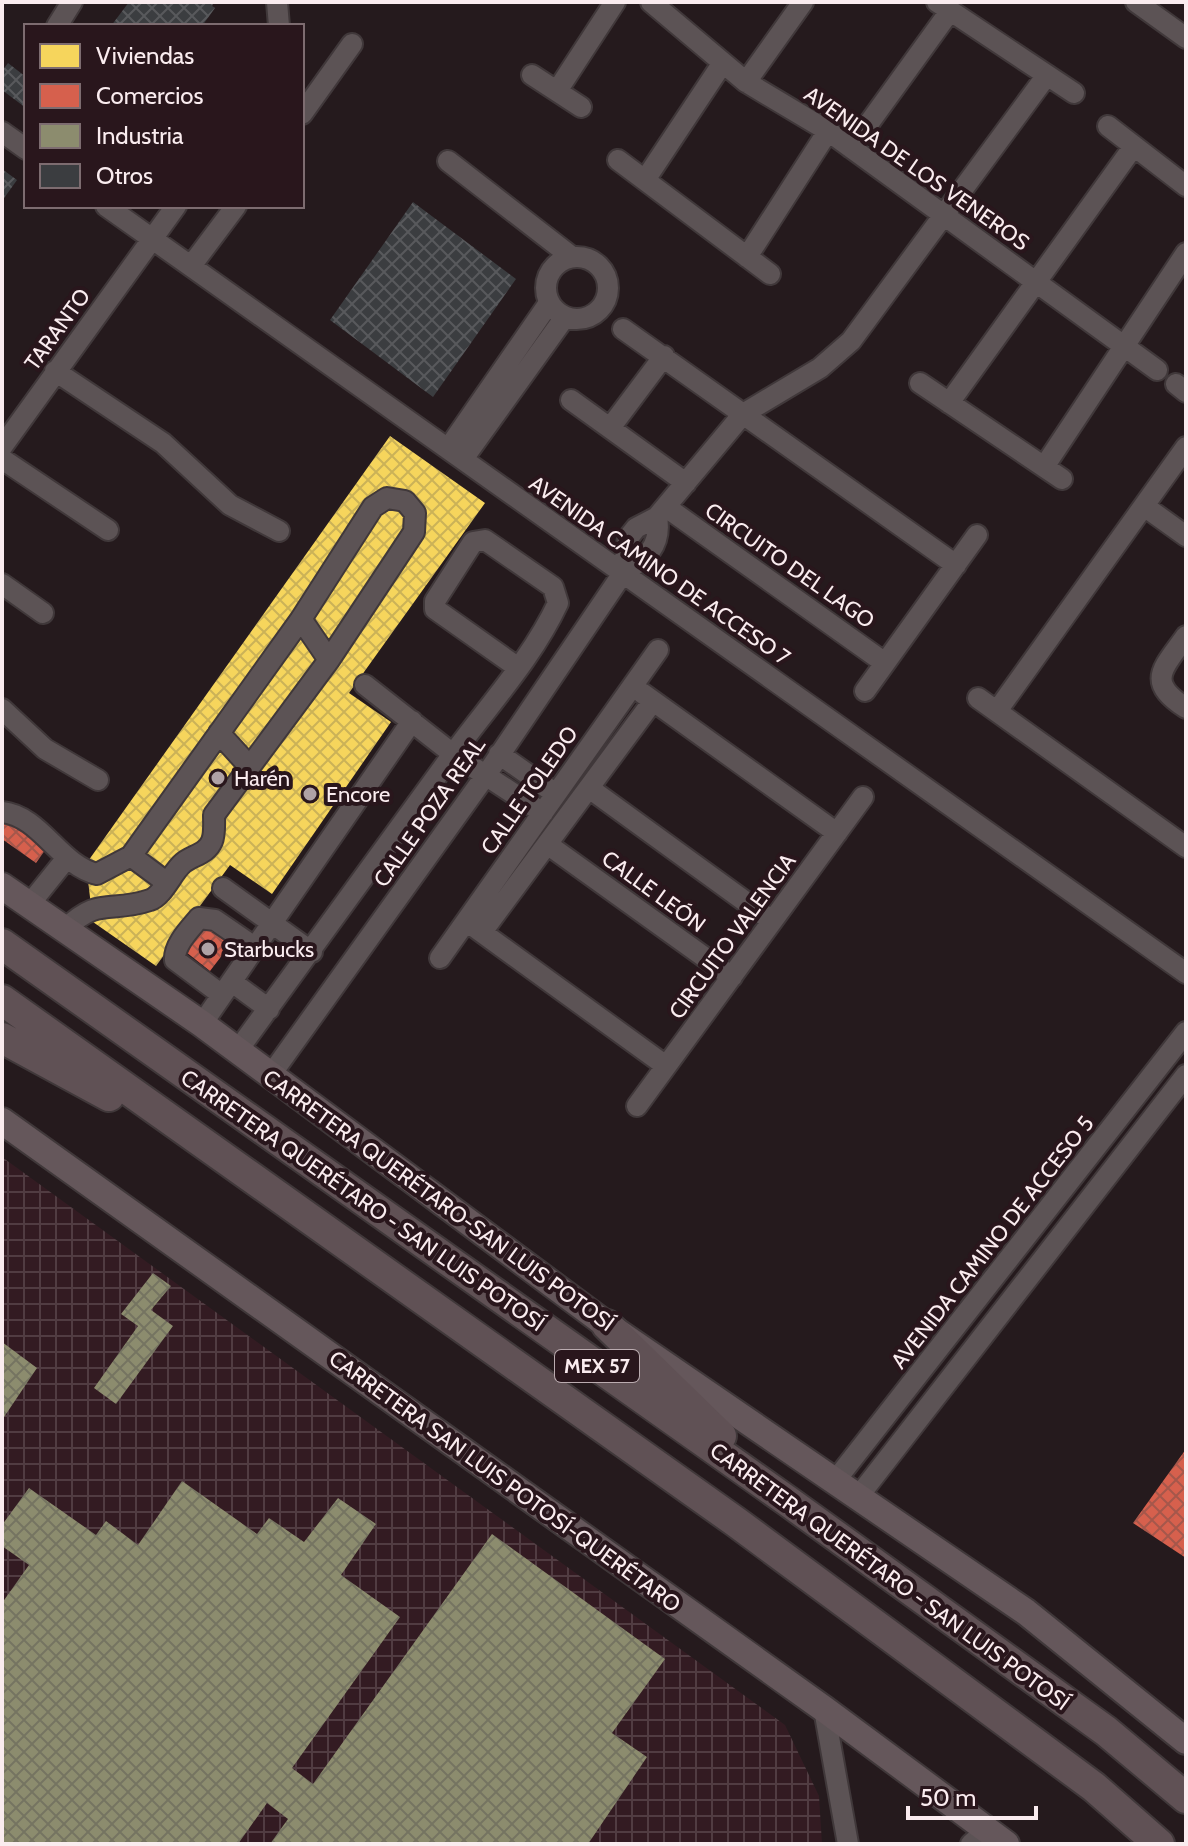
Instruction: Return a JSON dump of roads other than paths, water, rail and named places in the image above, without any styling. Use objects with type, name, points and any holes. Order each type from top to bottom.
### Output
[{"type":"highway","name":"CARRETERA QUERÉTARO - SAN LUIS POTOSÍ","points":[[2,944],[789,1502],[1106,1731],[1186,1798]]},
{"type":"highway","name":"CARRETERA QUERÉTARO - SAN LUIS POTOSÍ","points":[[2,1000],[736,1522],[1094,1787],[1159,1844]]},
{"type":"highway","points":[[2,1038],[221,1156]]},
{"type":"highway","points":[[607,1325],[789,1502]]},
{"type":"main road","name":"CARRETERA QUERÉTARO-SAN LUIS POTOSÍ","points":[[2,886],[238,1050],[607,1325],[1026,1612],[1186,1741]]},
{"type":"main road","name":"CARRETERA SAN LUIS POTOSÍ-QUERÉTARO","points":[[2,1121],[824,1709],[988,1839]]},
{"type":"street","points":[[58,24],[72,2]]},
{"type":"street","points":[[277,2],[279,24]]},
{"type":"street","points":[[557,91],[615,2]]},
{"type":"street","name":"AVENIDA DE LOS VENEROS","points":[[652,2],[746,82],[828,131],[1157,370]]},
{"type":"street","points":[[746,82],[803,2]]},
{"type":"street","points":[[1136,2],[1186,38]]},
{"type":"street","points":[[851,148],[943,6],[1074,93]]},
{"type":"street","points":[[304,111],[352,44]]},
{"type":"street","points":[[645,180],[722,64]]},
{"type":"street","points":[[532,75],[581,107]]},
{"type":"street","points":[[623,573],[628,538],[636,528],[662,512],[743,414],[820,368],[851,341],[1047,75]]},
{"type":"street","points":[[1108,126],[1186,186]]},
{"type":"street","points":[[747,257],[828,131]]},
{"type":"street","points":[[2,132],[24,148]]},
{"type":"street","points":[[949,403],[1134,146]]},
{"type":"street","points":[[618,160],[770,274]]},
{"type":"street","points":[[448,161],[572,257]]},
{"type":"street","name":"AVENIDA CAMINO DE ACCESO 7","points":[[109,208],[1186,973]]},
{"type":"street","name":"TARANTO","points":[[2,447],[175,208]]},
{"type":"street","points":[[191,266],[234,208]]},
{"type":"street","points":[[1044,467],[1186,253]]},
{"type":"street","points":[[572,257],[582,257],[601,267],[609,286],[603,306],[586,318],[565,317],[549,303],[546,293],[549,274],[555,266],[572,257]]},
{"type":"street","points":[[501,390],[549,303]]},
{"type":"street","points":[[456,454],[501,390],[565,317]]},
{"type":"street","points":[[623,329],[956,565]]},
{"type":"street","points":[[610,428],[664,356]]},
{"type":"street","points":[[55,371],[163,443],[230,505],[279,531]]},
{"type":"street","points":[[920,383],[1062,479]]},
{"type":"street","points":[[571,400],[686,483]]},
{"type":"street","points":[[997,711],[1186,447]]},
{"type":"street","points":[[2,459],[108,530]]},
{"type":"street","points":[[2,812],[24,818],[80,870],[97,874],[131,856],[301,619],[373,507],[387,498],[405,501],[415,513],[414,532],[329,660],[214,815],[212,841],[201,854],[184,862],[155,899],[125,907],[97,907],[83,912],[64,930]]},
{"type":"street","points":[[1144,506],[1186,536]]},
{"type":"street","name":"CIRCUITO DEL LAGO","points":[[662,512],[885,663]]},
{"type":"street","points":[[865,691],[977,535]]},
{"type":"street","points":[[238,1050],[547,627],[558,603],[553,587],[485,540],[473,542],[435,601],[435,609],[517,667]]},
{"type":"street","name":"CALLE POZA REAL","points":[[270,1076],[486,775],[623,573]]},
{"type":"street","points":[[2,584],[43,613]]},
{"type":"street","points":[[301,619],[329,660]]},
{"type":"street","points":[[1186,636],[1161,671],[1160,684],[1165,694],[1186,708]]},
{"type":"street","name":"CALLE TOLEDO","points":[[474,927],[543,813],[658,650]]},
{"type":"street","points":[[365,685],[453,754],[543,813]]},
{"type":"street","points":[[632,686],[837,833]]},
{"type":"street","points":[[978,698],[1185,844]]},
{"type":"street","name":"CALLE TOLEDO","points":[[440,958],[474,927],[547,844],[653,701]]},
{"type":"street","points":[[2,709],[45,749],[98,780]]},
{"type":"street","points":[[202,1024],[412,721]]},
{"type":"street","points":[[219,733],[249,766]]},
{"type":"street","points":[[499,754],[556,794]]},
{"type":"street","points":[[589,788],[772,921]]},
{"type":"street","name":"CIRCUITO VALENCIA","points":[[637,1106],[863,797]]},
{"type":"street","name":"CALLE LEÓN","points":[[547,844],[732,977]]},
{"type":"street","points":[[131,856],[166,882]]},
{"type":"street","points":[[29,905],[66,859]]},
{"type":"street","points":[[223,888],[312,952]]},
{"type":"street","points":[[256,948],[209,917],[199,918],[177,948],[175,960],[269,1009]]},
{"type":"street","points":[[474,927],[666,1066]]},
{"type":"street","name":"AVENIDA CAMINO DE ACCESO 5","points":[[835,1481],[1186,1032]]},
{"type":"street","points":[[858,1497],[921,1412],[1186,1075]]},
{"type":"street","points":[[1123,1113],[1142,1130]]},
{"type":"street","points":[[1056,1199],[1074,1218]]},
{"type":"street","points":[[982,1293],[1003,1308]]},
{"type":"street","points":[[899,1399],[921,1412]]},
{"type":"street","points":[[824,1709],[848,1844]]},
{"type":"place","name":"Harén","points":[[218,778]]},
{"type":"place","name":"Encore","points":[[310,794]]},
{"type":"place","name":"Starbucks","points":[[208,949]]}]
